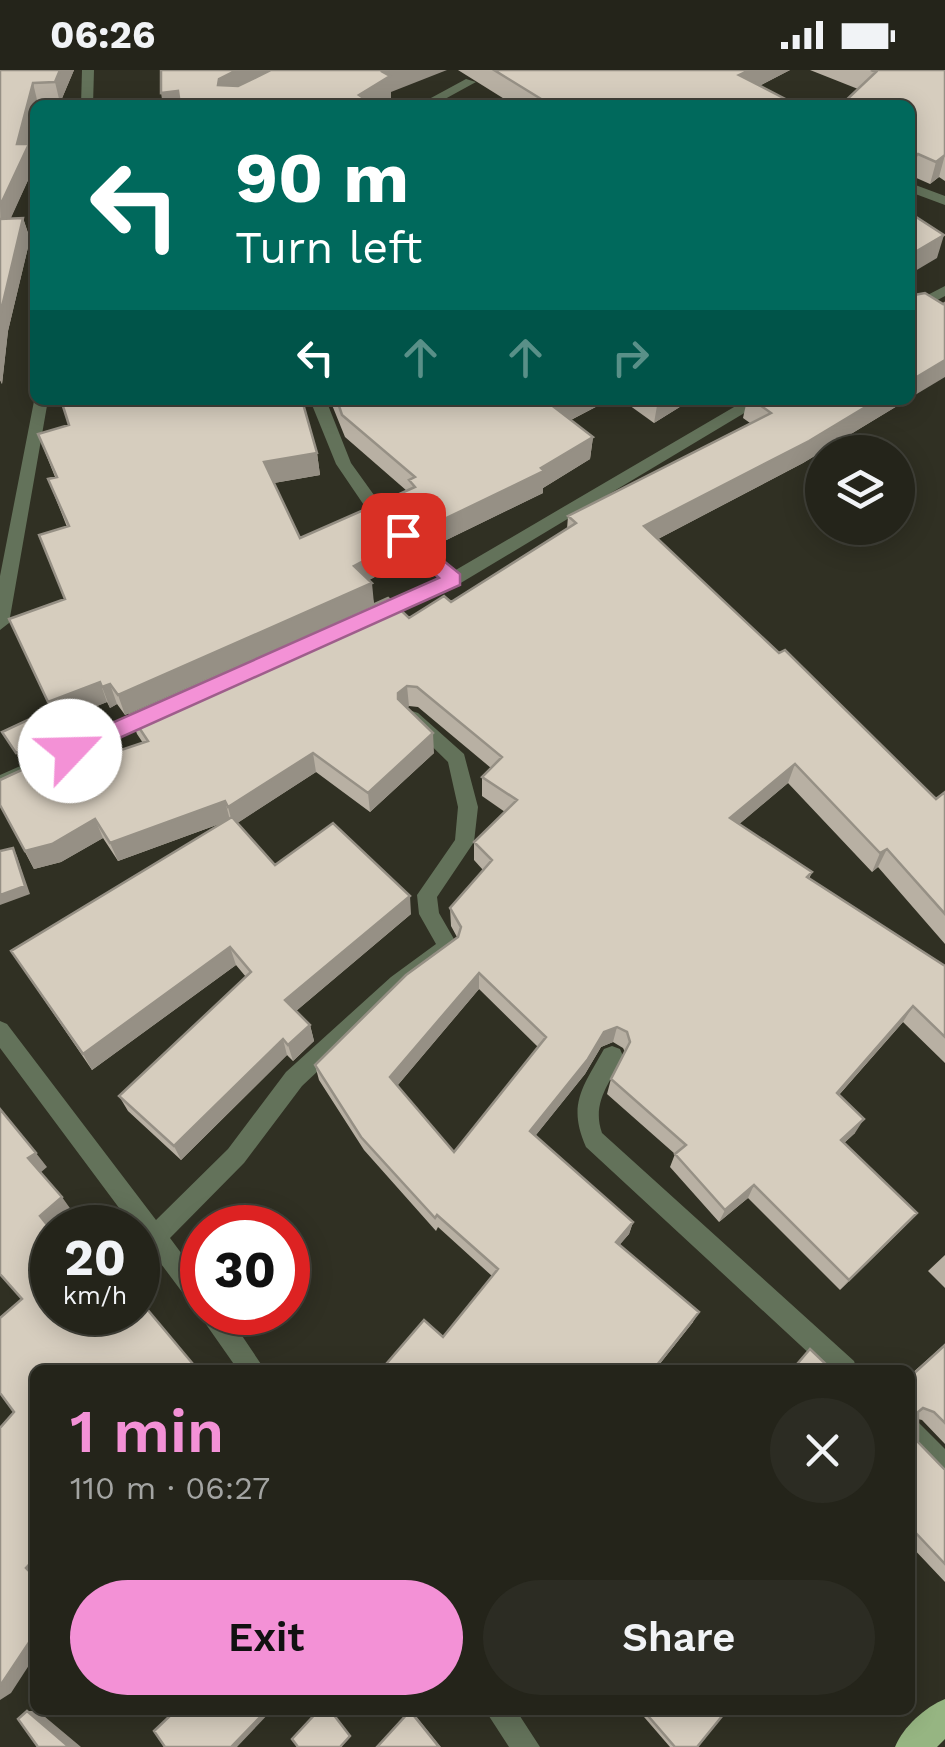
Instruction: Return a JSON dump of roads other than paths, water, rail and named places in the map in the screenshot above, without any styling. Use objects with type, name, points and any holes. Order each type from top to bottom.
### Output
[{"type":"main road","points":[[912,1747],[945,1716]]},
{"type":"street","points":[[87,100],[88,70]]},
{"type":"street","points":[[434,100],[470,82]]},
{"type":"street","points":[[915,189],[945,201]]},
{"type":"street","points":[[915,307],[945,290]]},
{"type":"street","points":[[0,623],[39,405]]},
{"type":"street","points":[[320,405],[344,464],[378,513],[454,580]]},
{"type":"street","points":[[345,628],[454,580],[750,405]]},
{"type":"street","points":[[0,782],[182,701]]},
{"type":"street","points":[[160,1232],[236,1156],[294,1079],[398,983],[444,952],[447,938],[429,914],[427,895],[464,842],[468,807],[458,759],[411,716]]},
{"type":"street","points":[[0,1031],[132,1205]]},
{"type":"street","points":[[612,1056],[584,1108],[586,1125],[594,1140],[841,1365]]},
{"type":"street","points":[[160,1242],[180,1269]]},
{"type":"street","points":[[228,1335],[249,1365]]},
{"type":"street","points":[[915,1437],[945,1466]]},
{"type":"street","points":[[503,1715],[526,1747]]}]
